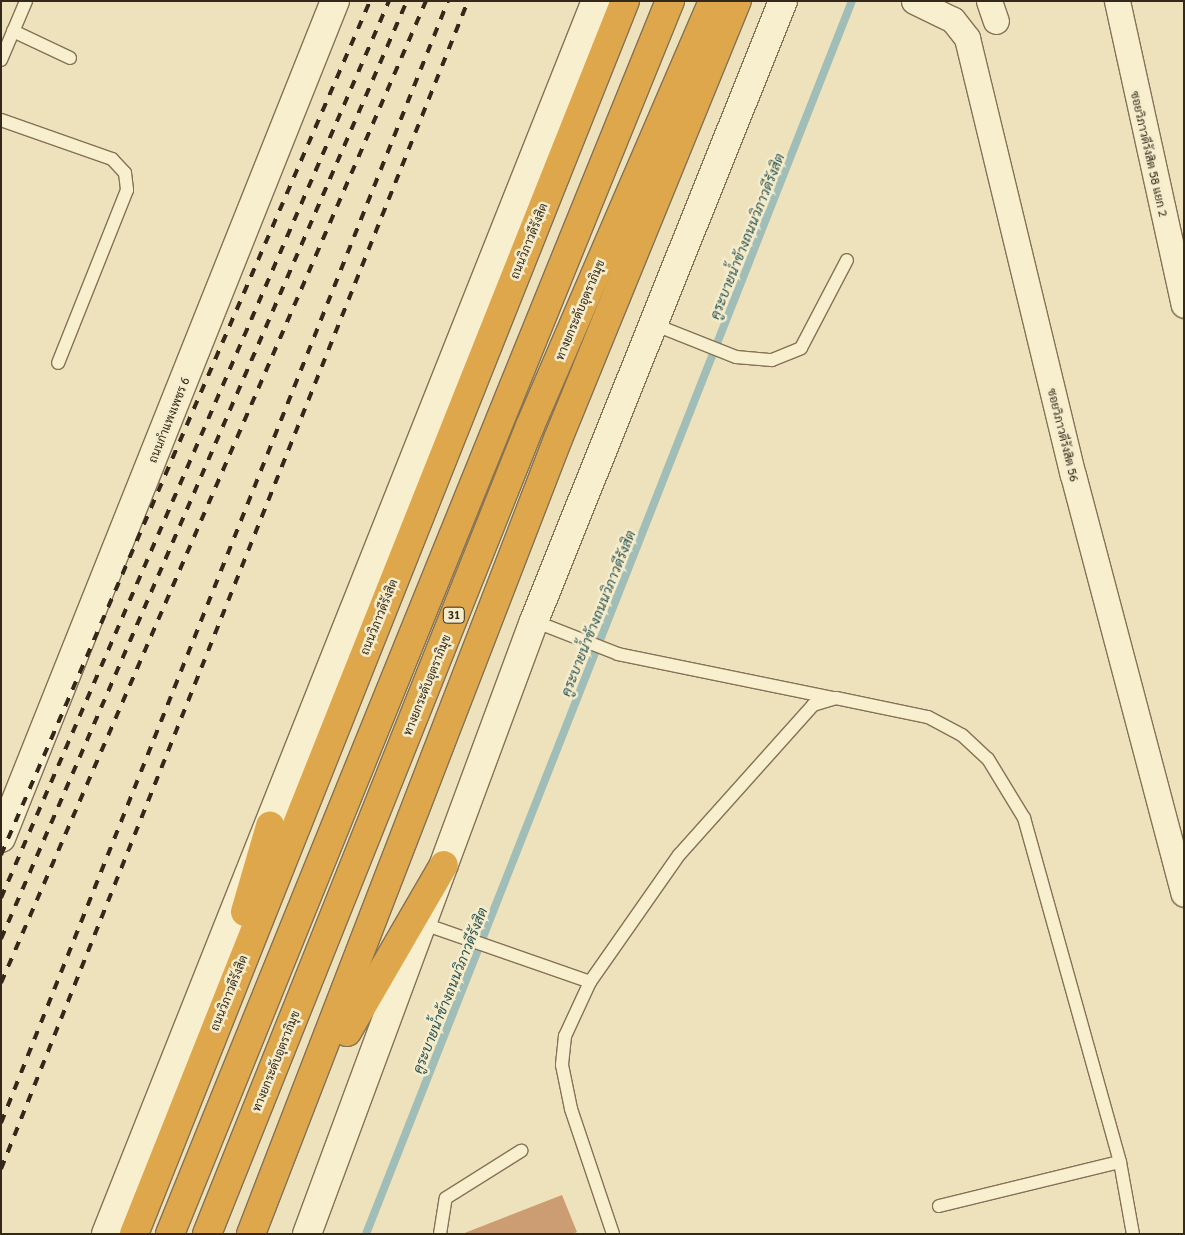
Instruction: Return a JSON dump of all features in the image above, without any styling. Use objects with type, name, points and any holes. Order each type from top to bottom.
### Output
[{"type":"highway","name":"ถนนวิภาวดีรังสิต","points":[[134,1234],[625,1]]},
{"type":"highway","name":"31","points":[[170,1234],[670,1]]},
{"type":"highway","name":"ทางยกระดับอุตราภิมุข","points":[[207,1234],[530,426],[713,1]]},
{"type":"highway","points":[[251,1234],[303,1108],[558,439],[737,1]]},
{"type":"highway","points":[[200,1065],[270,826]]},
{"type":"highway","points":[[303,1108],[444,865]]},
{"type":"main road","name":"ถนนกำแพงเพชร 6","points":[[1,838],[335,1]]},
{"type":"main road","name":"ถนนวิภาวดีรังสิต","points":[[106,1234],[270,826],[596,1]]},
{"type":"main road","points":[[306,1234],[420,923],[444,865],[534,621],[783,1]]},
{"type":"street","name":"ซอยวิภาวดีรังสิต 56","points":[[914,1],[953,20],[967,38],[1073,476],[1184,894]]},
{"type":"street","name":"ซอยวิภาวดีรังสิต 58 แยก 2","points":[[1117,1],[1184,305]]},
{"type":"lane","points":[[1,60],[26,1]]},
{"type":"lane","points":[[13,31],[70,58]]},
{"type":"lane","points":[[1,120],[112,159],[126,173],[127,190],[58,363]]},
{"type":"lane","points":[[654,324],[736,357],[772,360],[800,348],[847,260]]},
{"type":"lane","points":[[534,621],[618,654],[928,717],[962,735],[1009,788],[1037,854],[1120,1162],[1133,1234]]},
{"type":"lane","points":[[613,1234],[571,1109],[562,1064],[565,1036],[590,982],[685,848],[797,718],[813,705],[836,698]]},
{"type":"lane","points":[[420,923],[590,982]]},
{"type":"lane","points":[[440,1234],[446,1198],[521,1151]]},
{"type":"lane","points":[[939,1206],[1120,1162]]},
{"type":"building","points":[[562,1195],[577,1232],[573,1234],[462,1234]]},
{"type":"waterway","name":"คูระบายน้ำข้างถนนวิภาวดีรังสิต","points":[[366,1234],[852,1]]},
{"type":"railway","points":[[1,855],[370,1]]},
{"type":"railway","points":[[1,898],[389,1]]},
{"type":"railway","points":[[1,939],[407,1]]},
{"type":"railway","points":[[1,983],[426,1]]},
{"type":"railway","points":[[1,1123],[448,1]]},
{"type":"railway","points":[[1,1169],[468,1]]}]
